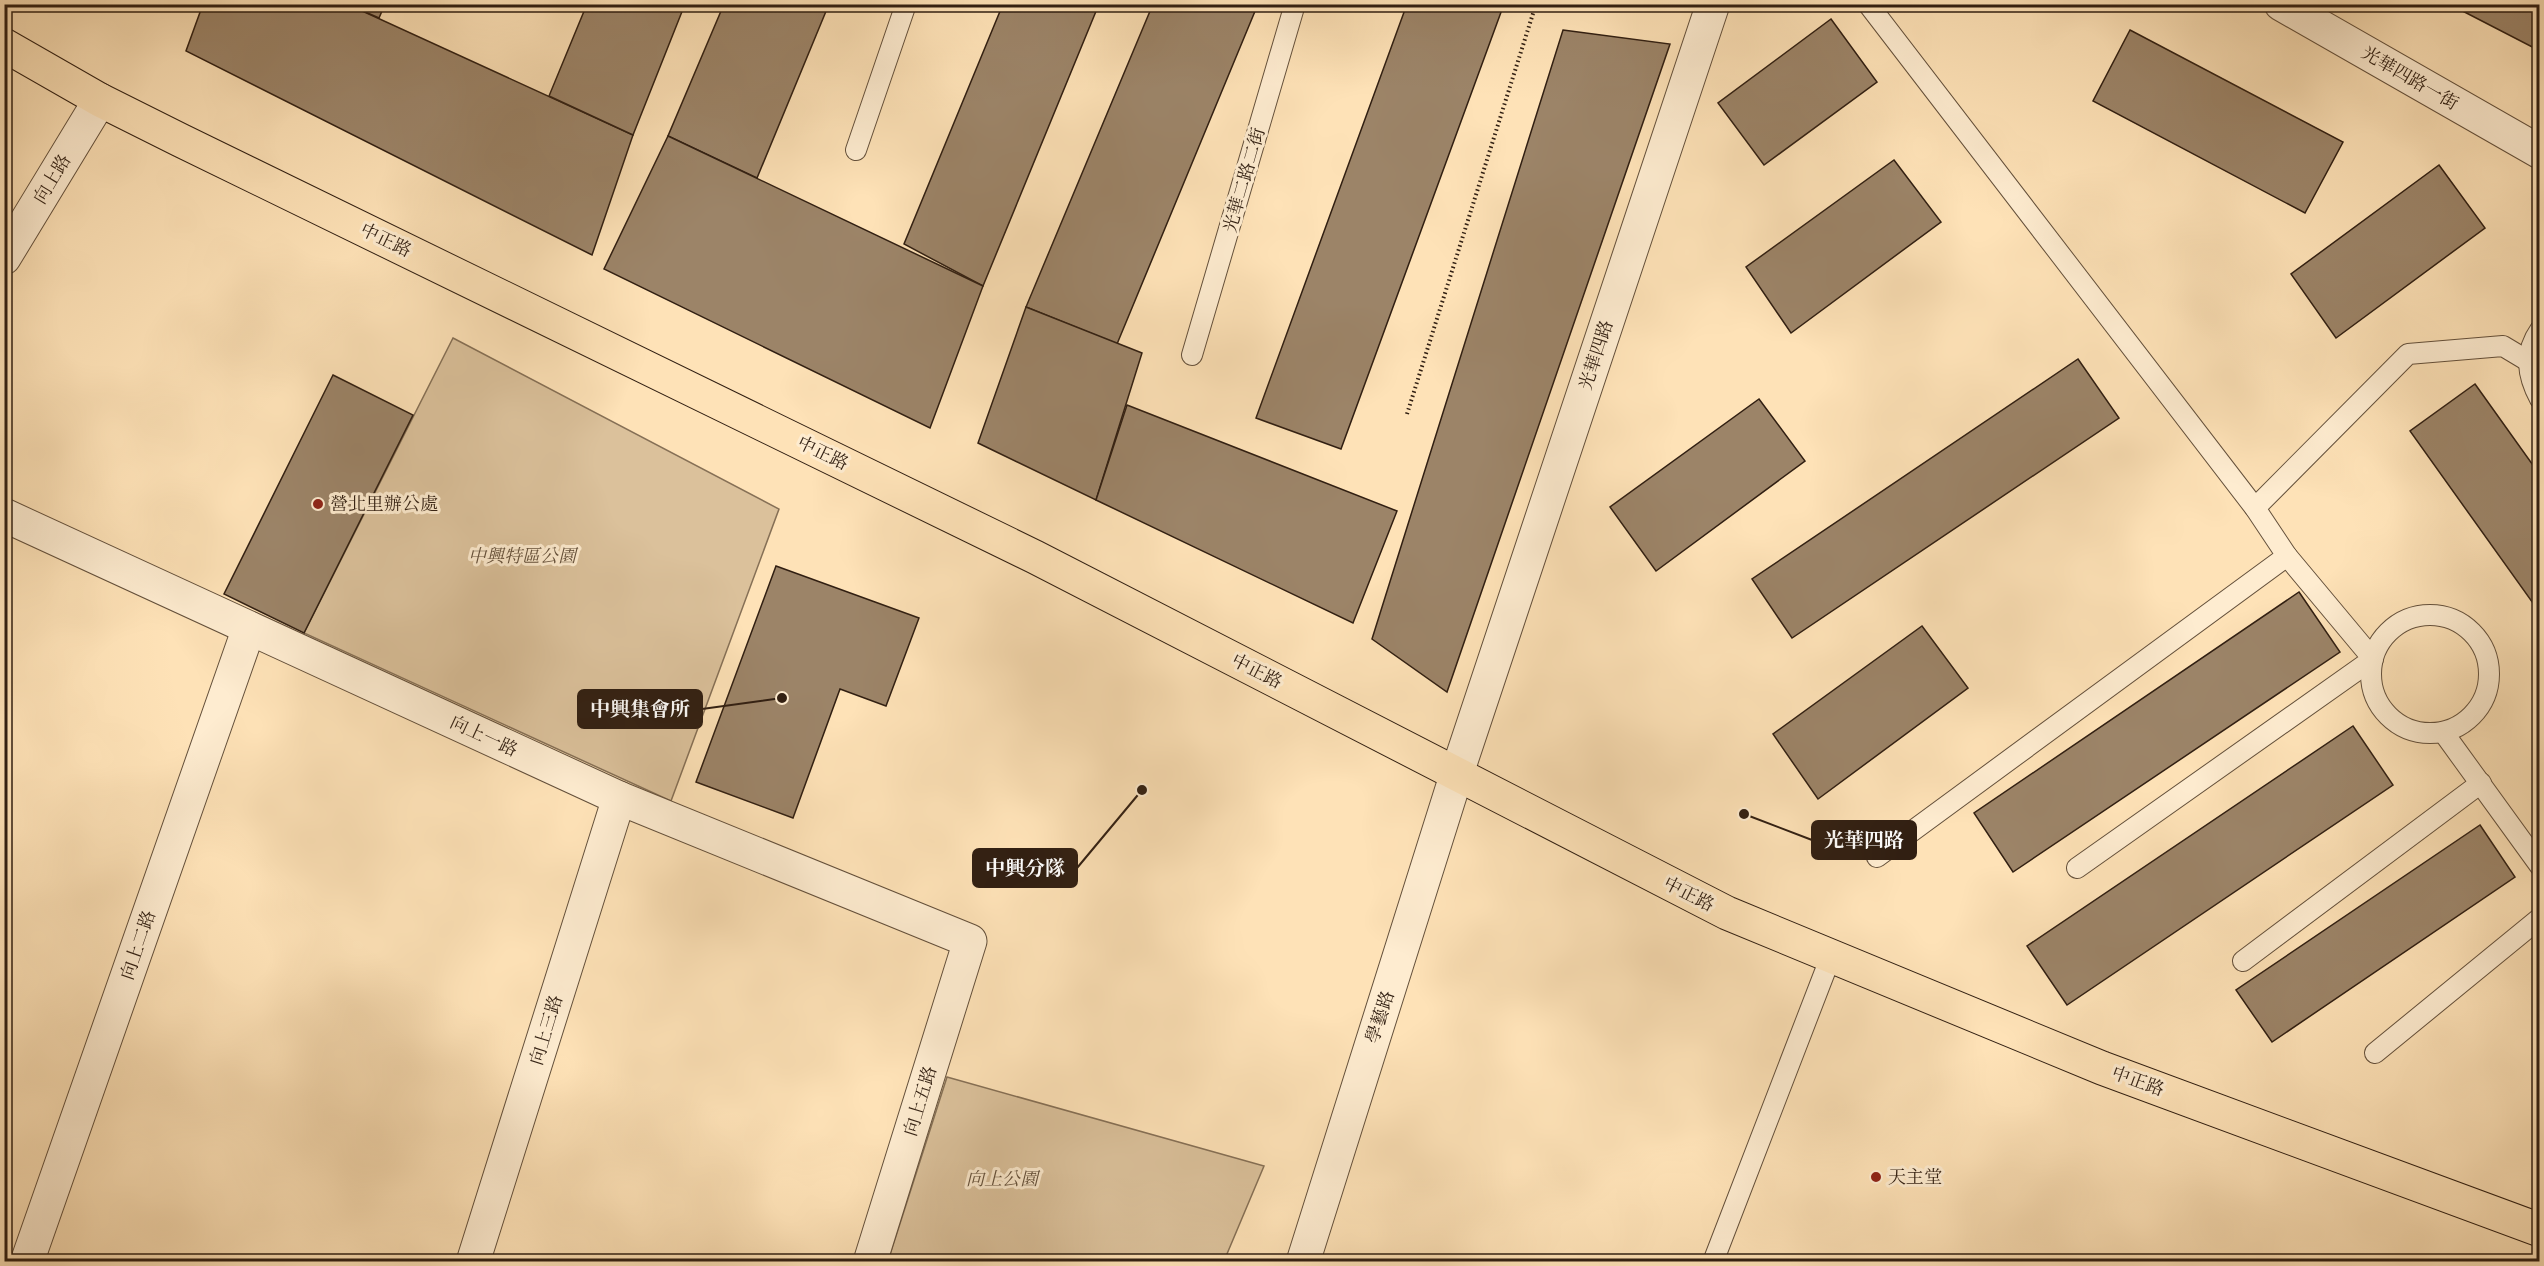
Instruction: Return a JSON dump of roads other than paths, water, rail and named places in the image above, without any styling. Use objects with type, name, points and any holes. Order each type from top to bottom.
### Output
[{"type":"main road","name":"中正路","points":[[4,45],[100,100],[1035,557],[1727,913],[2102,1068],[2540,1230]]},
{"type":"street","name":"光華四路","points":[[1457,773],[1713,4]]},
{"type":"street","name":"光華四路一街","points":[[2281,4],[2540,152]]},
{"type":"street","name":"向上路","points":[[4,258],[100,100]]},
{"type":"street","name":"向上一路","points":[[4,515],[619,798],[970,941]]},
{"type":"street","name":"向上二路","points":[[27,1262],[249,628]]},
{"type":"street","name":"學藝路","points":[[1303,1262],[1457,773]]},
{"type":"street","name":"向上三路","points":[[473,1262],[619,798]]},
{"type":"street","name":"向上五路","points":[[870,1262],[970,941]]},
{"type":"lane","points":[[856,150],[906,4]]},
{"type":"lane","name":"光華二路二街","points":[[1192,355],[1295,4]]},
{"type":"lane","points":[[1868,4],[2255,508],[2287,556],[2373,659]]},
{"type":"lane","points":[[2540,330],[2532,341],[2528,361],[2530,381],[2540,399]]},
{"type":"lane","points":[[2255,508],[2408,354],[2503,346],[2528,361]]},
{"type":"lane","points":[[1877,857],[2287,556]]},
{"type":"lane","points":[[2418,615],[2440,615],[2461,622],[2477,636],[2487,656],[2490,675],[2486,694],[2477,711],[2462,724],[2443,732],[2423,733],[2404,728],[2387,715],[2376,698],[2370,679],[2373,659],[2382,639],[2398,624],[2418,615]]},
{"type":"lane","points":[[2077,868],[2373,659]]},
{"type":"lane","points":[[2443,732],[2540,866]]},
{"type":"lane","points":[[2243,961],[2481,783]]},
{"type":"lane","points":[[2375,1053],[2540,918]]},
{"type":"lane","points":[[1713,1262],[1831,956]]},
{"type":"place","name":"營北里辦公處","points":[[318,504]]},
{"type":"place","name":"中興集會所","points":[[782,698]]},
{"type":"place","name":"中興分隊","points":[[1142,790]]},
{"type":"place","name":"光華四路","points":[[1744,814]]},
{"type":"place","name":"天主堂","points":[[1876,1177]]},
{"type":"park label","name":"中興特區公園","points":[[522,556]]},
{"type":"park label","name":"向上公園","points":[[1002,1179]]}]
